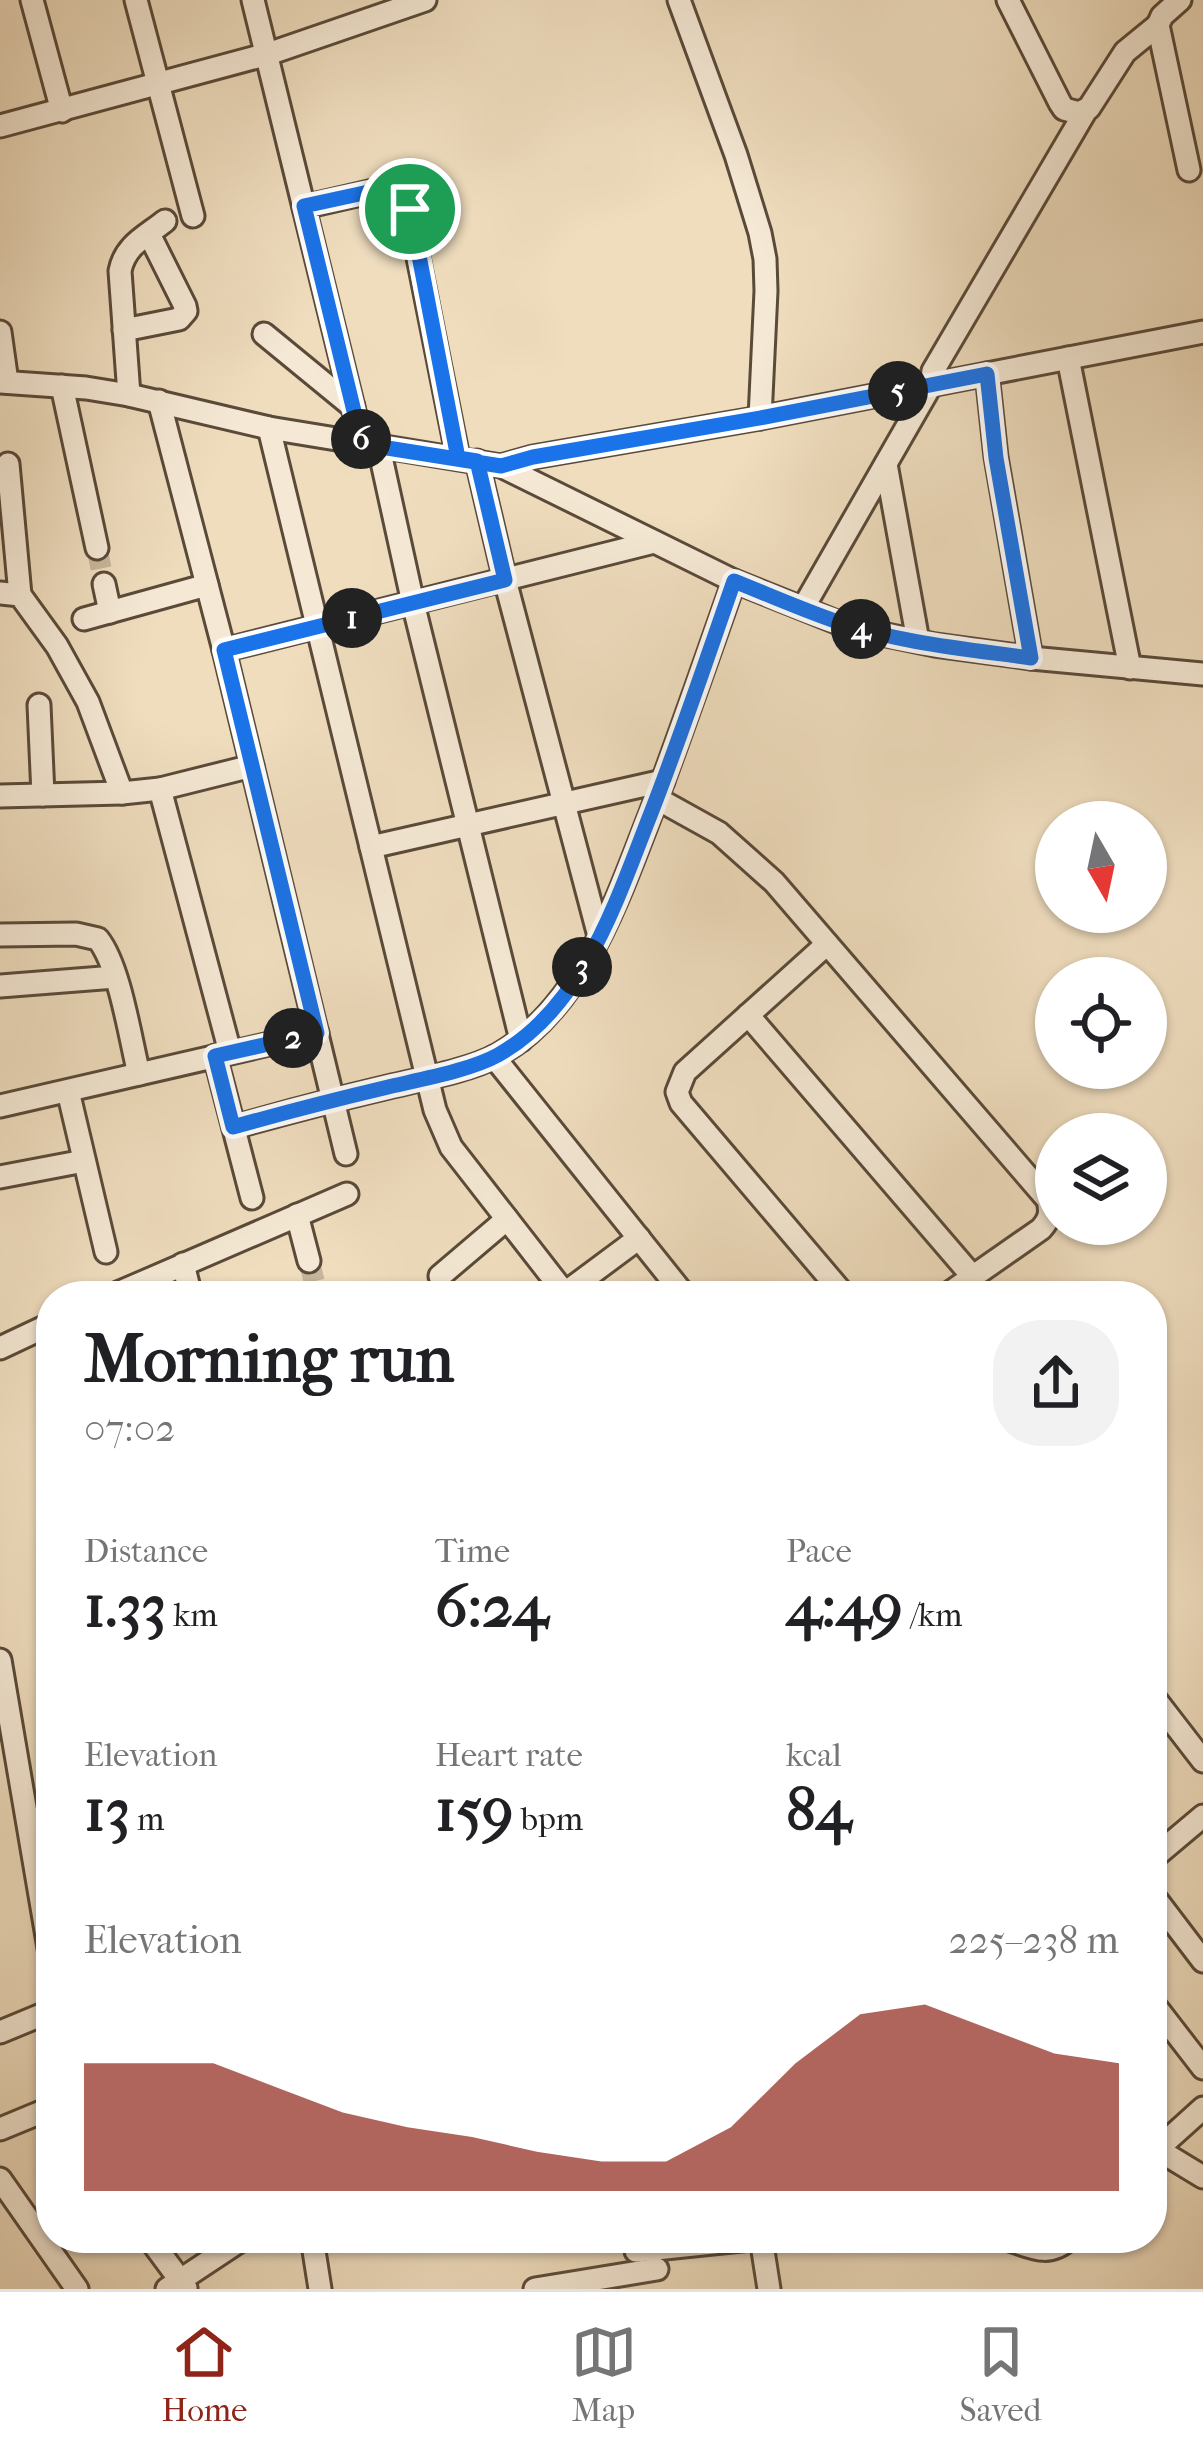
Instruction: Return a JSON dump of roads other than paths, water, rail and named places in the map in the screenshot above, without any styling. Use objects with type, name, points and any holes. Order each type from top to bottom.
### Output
[{"type":"street","points":[[32,0],[62,111]]},
{"type":"street","points":[[136,0],[193,216]]},
{"type":"street","points":[[253,0],[353,407],[370,446],[413,603],[520,1040]]},
{"type":"street","points":[[0,126],[268,54],[425,0]]},
{"type":"street","points":[[1008,0],[1060,103],[1072,112],[1085,112]]},
{"type":"street","points":[[803,608],[931,385],[933,371],[1085,112],[1125,52],[1180,0]]},
{"type":"street","points":[[682,1],[760,233],[766,291],[760,418]]},
{"type":"street","points":[[1158,25],[1189,170]]},
{"type":"street","points":[[304,206],[387,188],[406,197],[467,459],[505,580],[599,936]]},
{"type":"street","points":[[124,330],[179,319],[186,311],[157,227],[126,251],[122,260],[120,272],[124,330],[129,394]]},
{"type":"street","points":[[0,332],[3,382],[129,394],[268,428],[501,466],[734,581],[839,622],[918,641],[1031,658],[1203,674]]},
{"type":"street","points":[[501,466],[1203,332]]},
{"type":"street","points":[[264,334],[353,407]]},
{"type":"street","points":[[1068,358],[1130,668]]},
{"type":"street","points":[[987,374],[996,458],[1031,658]]},
{"type":"street","points":[[62,386],[97,548]]},
{"type":"street","points":[[159,401],[346,1154]]},
{"type":"street","points":[[268,428],[435,1110],[451,1147],[554,1281]]},
{"type":"street","points":[[8,464],[10,594],[56,646],[88,702],[122,793]]},
{"type":"street","points":[[886,464],[918,641]]},
{"type":"street","points":[[224,650],[654,542]]},
{"type":"street","points":[[233,1127],[494,1058],[520,1040],[560,997],[585,963],[612,910],[734,581]]},
{"type":"street","points":[[104,584],[110,612]]},
{"type":"street","points":[[84,619],[207,585]]},
{"type":"street","points":[[39,705],[43,795]]},
{"type":"street","points":[[0,796],[160,789],[253,766]]},
{"type":"street","points":[[160,789],[252,1198]]},
{"type":"street","points":[[371,847],[562,802],[660,789],[752,860],[1048,1200],[1048,1221],[1041,1229],[967,1281]]},
{"type":"street","points":[[0,935],[98,939],[115,977],[139,1074]]},
{"type":"street","points":[[827,944],[686,1072],[677,1092],[681,1103],[832,1281]]},
{"type":"street","points":[[0,986],[115,977]]},
{"type":"street","points":[[748,1015],[973,1277]]},
{"type":"street","points":[[0,1106],[317,1033]]},
{"type":"street","points":[[494,1058],[673,1281]]},
{"type":"street","points":[[68,1091],[106,1252]]},
{"type":"street","points":[[0,1177],[84,1161]]},
{"type":"street","points":[[145,1281],[347,1194]]},
{"type":"street","points":[[297,1215],[309,1261]]},
{"type":"street","points":[[440,1276],[507,1219]]},
{"type":"street","points":[[582,1281],[639,1238]]},
{"type":"street","points":[[183,1264],[187,1281]]},
{"type":"street","points":[[0,1348],[36,1331]]},
{"type":"street","points":[[0,1660],[8,1752],[26,1809],[36,1869]]},
{"type":"street","points":[[1167,1714],[1203,1760]]},
{"type":"street","points":[[26,1809],[36,1808]]},
{"type":"street","points":[[1167,1846],[1203,1816]]},
{"type":"street","points":[[1167,1914],[1203,1961]]},
{"type":"street","points":[[0,2003],[2,2031],[36,2017]]},
{"type":"street","points":[[1167,2021],[1203,2068]]},
{"type":"street","points":[[1167,2139],[1203,2108]]},
{"type":"street","points":[[0,2128],[36,2114]]},
{"type":"street","points":[[1167,2157],[1203,2177]]},
{"type":"street","points":[[0,2179],[36,2230]]},
{"type":"street","points":[[52,2253],[77,2289]]},
{"type":"street","points":[[158,2253],[178,2286],[223,2253]]},
{"type":"street","points":[[314,2253],[319,2285],[341,2289]]},
{"type":"street","points":[[640,2253],[661,2279]]},
{"type":"street","points":[[763,2253],[769,2289]]},
{"type":"street","points":[[535,2289],[661,2279]]},
{"type":"tunnel","points":[[97,548],[104,584]]},
{"type":"tunnel","points":[[309,1261],[314,1281]]}]
